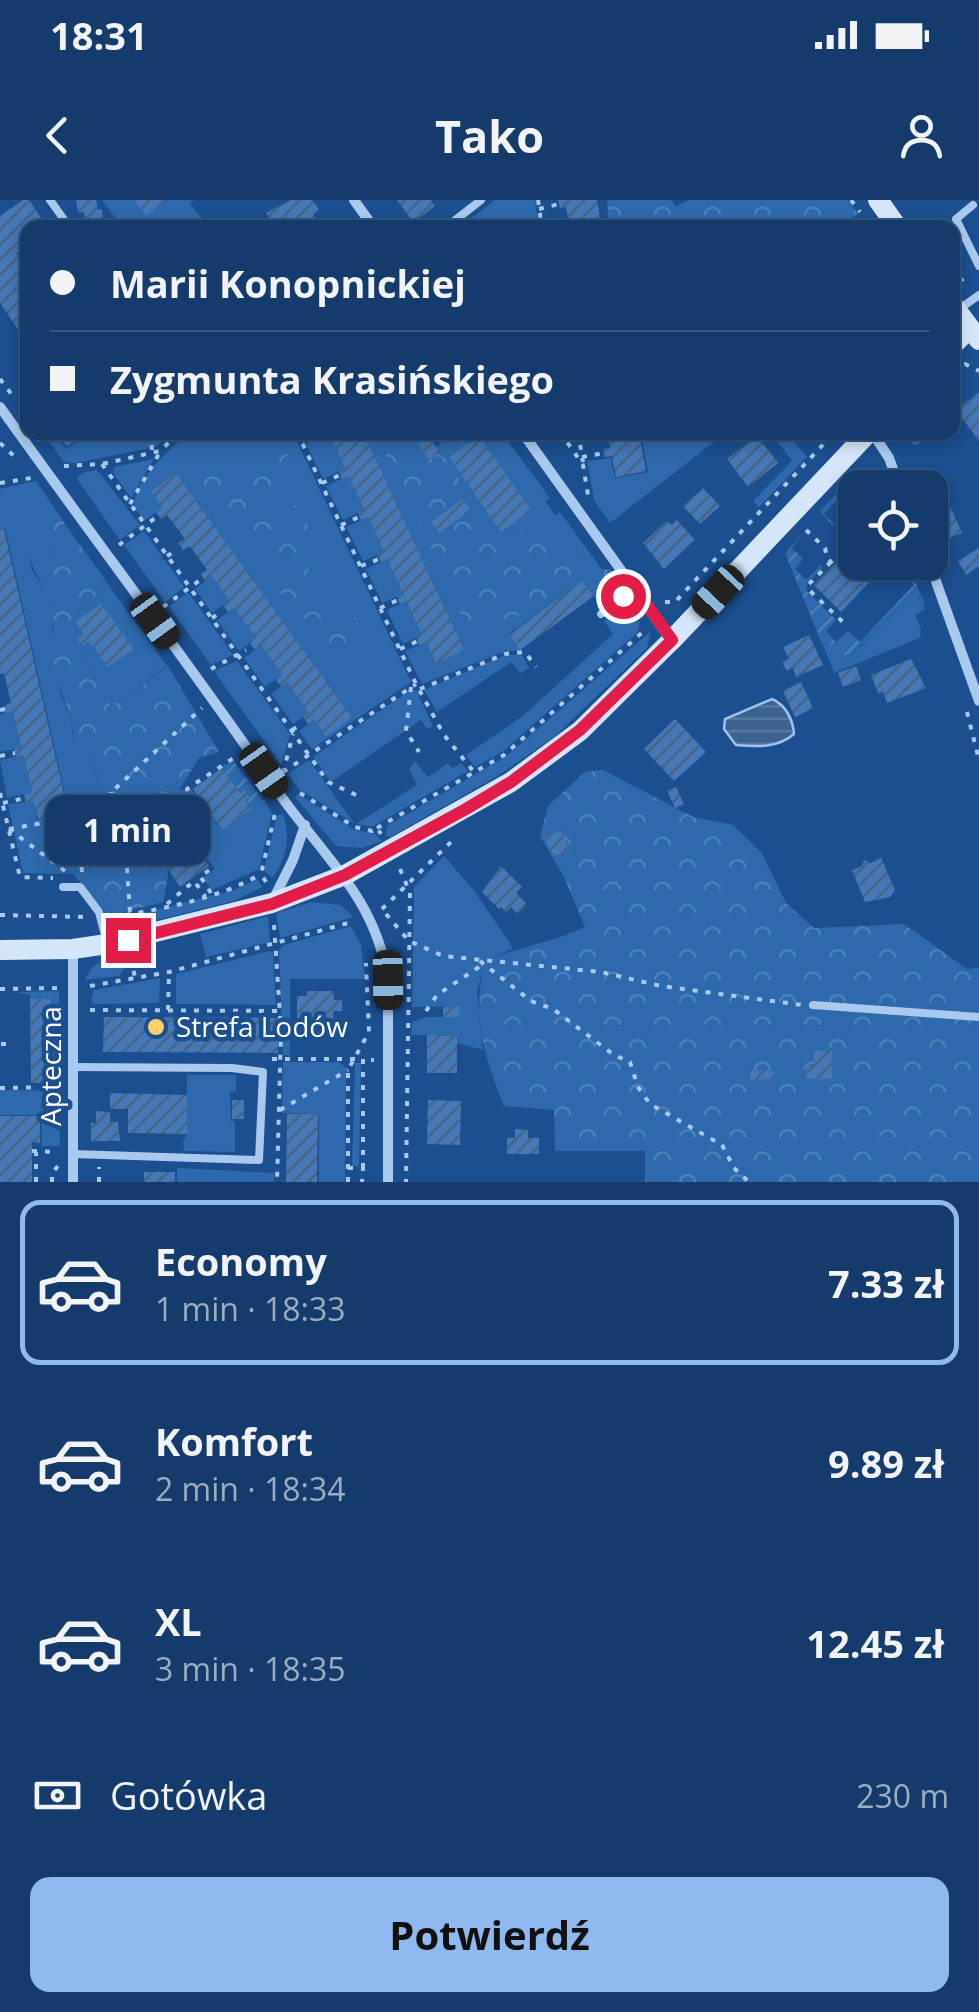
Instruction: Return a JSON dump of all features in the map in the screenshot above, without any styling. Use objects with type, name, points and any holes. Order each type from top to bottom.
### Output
[{"type":"street","points":[[0,407],[20,434]]},
{"type":"street","points":[[24,440],[345,875],[370,916],[388,980],[388,1182]]},
{"type":"street","points":[[528,440],[672,640]]},
{"type":"street","points":[[0,950],[74,949],[107,944],[272,904],[345,875],[511,782],[580,730],[672,640],[862,440]]},
{"type":"street","points":[[876,440],[893,470]]},
{"type":"street","points":[[936,580],[979,700]]},
{"type":"street","points":[[272,904],[294,860],[305,825]]},
{"type":"street","name":"Apteczna","points":[[73,1182],[74,949]]},
{"type":"lane","points":[[456,220],[481,200]]},
{"type":"lane","points":[[956,220],[974,202]]},
{"type":"lane","points":[[960,227],[979,266]]},
{"type":"lane","points":[[965,321],[979,296]]},
{"type":"lane","points":[[601,614],[634,587]]},
{"type":"lane","points":[[62,887],[80,887],[100,917],[107,944]]},
{"type":"lane","points":[[813,1006],[979,1017]]},
{"type":"lane","points":[[73,1068],[232,1068],[263,1072],[258,1160],[74,1154]]},
{"type":"path","points":[[538,200],[541,220]]},
{"type":"path","points":[[539,208],[559,204]]},
{"type":"path","points":[[152,440],[152,453]]},
{"type":"path","points":[[130,504],[160,451],[171,440]]},
{"type":"path","points":[[306,440],[302,442],[416,687],[444,735],[474,772]]},
{"type":"path","points":[[566,440],[583,465]]},
{"type":"path","points":[[579,440],[589,502]]},
{"type":"path","points":[[296,791],[356,827],[372,831],[504,754],[644,632],[642,622],[662,602],[675,602],[827,440]]},
{"type":"path","points":[[0,444],[36,477],[0,484]]},
{"type":"path","points":[[55,455],[63,466],[102,464],[160,451]]},
{"type":"path","points":[[582,457],[604,453]]},
{"type":"path","points":[[102,464],[328,782],[356,795]]},
{"type":"path","points":[[321,484],[340,475]]},
{"type":"path","points":[[341,525],[360,516]]},
{"type":"path","points":[[119,545],[155,518]]},
{"type":"path","points":[[800,525],[825,548],[832,563],[809,584],[809,590],[845,624]]},
{"type":"path","points":[[167,556],[178,548]]},
{"type":"path","points":[[361,566],[379,558]]},
{"type":"path","points":[[163,607],[200,580]]},
{"type":"path","points":[[380,608],[398,600]]},
{"type":"path","points":[[212,618],[222,611]]},
{"type":"path","points":[[400,649],[418,642]]},
{"type":"path","points":[[208,670],[246,650]]},
{"type":"path","points":[[282,772],[416,687],[504,654],[525,652],[536,667]]},
{"type":"path","points":[[265,692],[274,686]]},
{"type":"path","points":[[416,687],[406,731],[419,752]]},
{"type":"path","points":[[8,829],[76,817],[105,798],[202,708]]},
{"type":"path","points":[[282,772],[293,731],[303,722]]},
{"type":"path","points":[[198,814],[188,789],[237,756],[232,750]]},
{"type":"path","points":[[0,756],[15,753]]},
{"type":"path","points":[[272,758],[289,782]]},
{"type":"path","points":[[111,792],[127,868],[130,914]]},
{"type":"path","points":[[0,793],[22,887]]},
{"type":"path","points":[[2,803],[26,798]]},
{"type":"path","points":[[20,877],[84,878],[80,850],[105,798]]},
{"type":"path","points":[[276,809],[261,874],[272,904],[280,1011],[277,1181],[286,1179]]},
{"type":"path","points":[[377,828],[410,893],[406,1182]]},
{"type":"path","points":[[8,829],[74,878]]},
{"type":"path","points":[[212,894],[200,876],[213,868]]},
{"type":"path","points":[[0,916],[113,917],[212,894],[261,874]]},
{"type":"path","points":[[166,906],[194,880],[205,896]]},
{"type":"path","points":[[103,904],[113,917]]},
{"type":"path","points":[[370,916],[382,909],[408,941],[439,955],[481,963],[601,972],[688,991],[813,1006]]},
{"type":"path","points":[[0,989],[74,988],[169,972],[352,922],[358,933]]},
{"type":"path","points":[[348,1182],[348,1070],[368,1032],[366,963]]},
{"type":"path","points":[[426,1011],[437,995],[481,963]]},
{"type":"path","points":[[481,963],[536,1004],[553,1009],[614,1055],[630,1062],[638,1087],[650,1104],[722,1144],[734,1168],[749,1182]]},
{"type":"path","points":[[168,1010],[169,972]]},
{"type":"path","points":[[87,1010],[280,1011]]},
{"type":"path","points":[[1,1044],[11,1044]]},
{"type":"path","points":[[362,1182],[363,1059]]},
{"type":"path","points":[[353,1061],[389,1060]]},
{"type":"path","points":[[278,1111],[348,1070]]},
{"type":"path","points":[[0,1088],[74,1088]]},
{"type":"path","points":[[278,1135],[286,1135]]},
{"type":"path","points":[[36,1182],[34,1152],[48,1152]]},
{"type":"path","points":[[348,1168],[362,1168]]},
{"type":"green space","points":[[102,200],[134,200],[146,216],[167,200],[193,200],[190,203],[202,219],[200,220],[117,220]]},
{"type":"green space","points":[[495,200],[535,200],[538,220],[469,220]]},
{"type":"green space","points":[[607,200],[672,200],[675,207],[689,200],[848,200],[858,214],[849,220],[608,220]]},
{"type":"green space","points":[[48,440],[59,440],[66,449],[79,440],[164,440],[155,447],[75,463],[63,461]]},
{"type":"green space","points":[[181,440],[296,440],[411,682],[312,749],[299,731],[314,720],[351,717],[176,473],[151,491],[162,508],[144,521],[135,498],[145,477]]},
{"type":"green space","points":[[263,440],[288,440],[286,475],[269,502],[283,511],[298,504],[306,517],[304,546],[296,559],[285,560],[274,547],[232,530],[203,483],[218,470],[253,465]]},
{"type":"green space","points":[[332,440],[345,468],[323,479],[306,444]]},
{"type":"green space","points":[[366,440],[415,440],[430,459],[440,452],[436,447],[446,440],[507,440],[550,498],[545,501],[555,515],[560,512],[611,582],[611,595],[600,604],[582,581],[509,634],[520,650],[503,652],[422,684],[405,651],[426,642],[436,664],[464,650]]},
{"type":"green space","points":[[381,440],[403,440],[407,446],[428,447],[447,460],[493,532],[514,534],[533,517],[568,535],[593,568],[611,570],[615,578],[601,593],[593,584],[580,579],[531,612],[476,628],[461,615],[392,474]]},
{"type":"green space","points":[[642,440],[716,440],[610,523],[594,500],[587,461],[611,458],[615,478],[648,472]]},
{"type":"green space","points":[[776,440],[792,440],[807,457],[759,507],[753,501],[792,461]]},
{"type":"green space","points":[[154,459],[131,498],[113,473],[114,467]]},
{"type":"green space","points":[[97,470],[140,525],[120,540],[77,479],[82,473]]},
{"type":"green space","points":[[348,476],[364,510],[343,520],[326,486]]},
{"type":"green space","points":[[36,481],[63,521],[55,521],[49,556],[29,552],[32,570],[49,596],[55,618],[52,631],[60,692],[70,715],[74,740],[90,756],[111,816],[93,835],[69,850],[68,868],[75,874],[23,873],[8,804],[33,801],[37,820],[69,812],[5,528],[0,529],[0,489]]},
{"type":"green space","points":[[838,492],[838,499],[824,514],[835,525],[820,511]]},
{"type":"green space","points":[[368,517],[384,552],[363,561],[346,527]]},
{"type":"green space","points":[[55,521],[63,521],[108,584],[79,612],[74,625],[104,700],[111,704],[120,702],[168,666],[219,752],[199,758],[179,790],[175,829],[166,849],[168,877],[163,902],[108,916],[68,868],[66,858],[69,850],[93,835],[111,816],[90,756],[76,746],[52,658],[53,611],[29,553],[37,550],[49,556],[53,547],[49,534]]},
{"type":"green space","points":[[144,531],[184,587],[165,602],[124,545]]},
{"type":"green space","points":[[803,533],[792,548],[803,559],[795,569],[806,580],[823,567],[807,583],[806,590],[836,620],[826,631],[836,642],[848,631],[860,642],[914,585],[910,580],[915,580],[926,608],[919,597],[909,597],[850,656],[842,655],[831,644],[822,644],[785,553]]},
{"type":"green space","points":[[387,559],[403,594],[382,603],[366,569]]},
{"type":"green space","points":[[304,568],[315,570],[336,607],[357,619],[360,657],[332,654],[324,648],[326,635],[320,618],[299,618],[276,587],[278,579]]},
{"type":"green space","points":[[212,576],[229,601],[212,613],[195,589]]},
{"type":"green space","points":[[108,584],[167,666],[120,702],[111,704],[103,700],[74,625],[79,612]]},
{"type":"green space","points":[[187,593],[233,655],[211,665],[169,607]]},
{"type":"green space","points":[[917,596],[925,609],[915,615],[920,638],[834,673],[823,644],[830,643],[847,657],[852,655],[909,597]]},
{"type":"green space","points":[[406,601],[422,635],[403,644],[387,610]]},
{"type":"green space","points":[[627,605],[640,623],[637,633],[502,752],[475,767],[466,755],[524,715],[613,634],[604,621]]},
{"type":"green space","points":[[234,608],[256,638],[239,651],[217,620]]},
{"type":"green space","points":[[651,631],[647,648],[554,737],[496,777],[386,836],[387,826],[505,757]]},
{"type":"green space","points":[[261,645],[282,675],[265,687],[244,658]]},
{"type":"green space","points":[[505,655],[522,655],[529,668],[521,673],[511,662],[437,712],[424,690]]},
{"type":"green space","points":[[237,661],[290,734],[281,765],[214,671]]},
{"type":"green space","points":[[287,682],[309,713],[293,724],[271,694]]},
{"type":"green space","points":[[416,690],[433,726],[427,729],[421,720],[331,782],[313,757]]},
{"type":"green space","points":[[13,711],[21,748],[0,752],[0,714]]},
{"type":"green space","points":[[23,755],[32,792],[7,798],[0,760]]},
{"type":"green space","points":[[233,760],[263,800],[251,809],[245,789],[240,793],[221,767]]},
{"type":"green space","points":[[309,760],[355,824],[299,789],[288,774]]},
{"type":"green space","points":[[415,761],[428,777],[448,763],[452,768],[461,763],[468,771],[372,827],[356,824],[417,785],[409,769]]},
{"type":"green space","points":[[603,770],[693,817],[733,825],[762,853],[786,903],[814,928],[904,924],[967,969],[979,968],[979,1182],[645,1182],[645,1151],[555,1151],[554,1110],[504,1106],[482,1036],[479,1001],[485,962],[585,927],[564,877],[540,836],[548,806],[585,772]]},
{"type":"green space","points":[[179,790],[192,790],[203,805],[199,808],[204,816],[209,813],[221,830],[264,799],[272,813],[259,869],[212,890],[203,878],[215,869],[198,847],[168,869],[166,849],[175,829]]},
{"type":"green space","points":[[298,794],[355,830],[376,834],[382,841],[362,848],[336,846],[295,797]]},
{"type":"green space","points":[[283,814],[286,847],[272,878],[264,870],[277,816]]},
{"type":"green space","points":[[444,856],[473,889],[513,948],[485,962],[477,992],[483,1050],[457,1043],[457,1036],[411,1035],[412,1022],[426,1017],[459,1017],[459,1006],[412,1007],[414,887]]},
{"type":"green space","points":[[257,879],[262,887],[234,901],[133,926],[131,916],[235,890]]},
{"type":"green space","points":[[312,902],[340,905],[354,917],[280,938],[276,913]]},
{"type":"green space","points":[[268,916],[270,942],[206,957],[200,934]]},
{"type":"green space","points":[[351,926],[361,945],[365,979],[290,979],[290,1055],[283,1055],[279,950],[284,945]]},
{"type":"green space","points":[[124,951],[127,965],[119,976],[85,980],[93,966]]},
{"type":"green space","points":[[270,951],[276,1005],[176,1004],[176,974]]},
{"type":"green space","points":[[160,978],[159,1003],[91,1001],[94,990]]},
{"type":"green space","points":[[59,991],[60,1082],[53,1085],[53,999],[30,999],[30,995],[17,992]]},
{"type":"green space","points":[[283,1062],[339,1062],[346,1068],[345,1182],[319,1182],[319,1114],[282,1113]]},
{"type":"green space","points":[[355,1063],[361,1063],[359,1166],[352,1166]]},
{"type":"green space","points":[[187,1075],[236,1075],[236,1091],[230,1093],[235,1152],[184,1151]]},
{"type":"green space","points":[[0,1090],[59,1091],[60,1146],[42,1146],[41,1115],[0,1115]]},
{"type":"green space","points":[[177,1168],[274,1173],[274,1182],[177,1182]]},
{"type":"shaded area","points":[[772,699],[788,714],[794,734],[774,744],[736,745],[724,729],[725,719]]},
{"type":"building","points":[[29,200],[43,220],[20,220],[20,250],[16,253],[20,258],[20,332],[0,303],[0,216]]},
{"type":"building","points":[[76,200],[96,200],[98,210],[102,209],[103,218],[108,220],[85,220],[84,212],[78,213]]},
{"type":"building","points":[[134,200],[167,200],[146,216]]},
{"type":"building","points":[[291,200],[312,200],[319,209],[313,214],[317,220],[265,220],[269,217],[266,213]]},
{"type":"building","points":[[397,200],[431,200],[435,206],[412,220]]},
{"type":"building","points":[[558,200],[597,200],[601,220],[568,220],[566,207],[560,208]]},
{"type":"building","points":[[979,392],[979,441],[960,415],[960,407]]},
{"type":"building","points":[[332,440],[367,440],[464,650],[436,664],[426,642],[419,645],[416,638],[422,635],[406,601],[400,604],[398,600],[397,596],[403,594],[387,559],[381,562],[377,555],[384,552],[368,517],[359,517],[358,513],[364,510],[348,476],[342,479],[339,472],[345,468]]},
{"type":"building","points":[[415,440],[431,440],[440,452],[429,460]]},
{"type":"building","points":[[473,440],[482,440],[531,510],[501,532],[449,457]]},
{"type":"building","points":[[608,440],[640,440],[646,471],[616,477],[612,456],[605,457],[603,449],[610,448]]},
{"type":"building","points":[[752,440],[760,440],[778,463],[748,487],[727,459]]},
{"type":"building","points":[[176,473],[352,718],[326,736],[314,720],[308,724],[303,717],[309,713],[287,682],[281,687],[276,680],[282,675],[261,645],[255,650],[250,643],[256,638],[234,608],[228,612],[223,605],[229,601],[212,576],[205,581],[201,574],[207,570],[190,546],[183,550],[178,543],[185,539],[167,515],[161,519],[156,512],[162,508],[151,491]]},
{"type":"building","points":[[703,488],[720,506],[700,524],[683,506]]},
{"type":"building","points":[[463,499],[471,510],[439,533],[431,522]]},
{"type":"building","points":[[948,501],[962,533],[948,539]]},
{"type":"building","points":[[677,520],[695,540],[664,569],[643,543],[667,521],[672,525]]},
{"type":"building","points":[[0,529],[4,529],[68,812],[38,819],[33,801],[26,802],[24,794],[32,792],[23,755],[16,757],[14,749],[21,748],[13,711],[5,713],[4,705],[11,703],[4,673],[0,674]]},
{"type":"building","points":[[979,548],[979,566],[966,575],[958,561]]},
{"type":"building","points":[[838,560],[838,580],[871,580],[841,612],[814,585]]},
{"type":"building","points":[[582,581],[594,596],[520,650],[509,635]]},
{"type":"building","points":[[101,604],[134,649],[108,667],[89,641],[82,646],[77,639],[84,634],[75,622]]},
{"type":"building","points":[[809,635],[823,665],[796,677],[793,668],[787,671],[782,662],[789,659],[783,647]]},
{"type":"building","points":[[911,659],[926,688],[887,703],[871,675]]},
{"type":"building","points":[[856,666],[861,680],[843,687],[838,673]]},
{"type":"building","points":[[801,682],[813,708],[795,717],[783,691]]},
{"type":"building","points":[[675,719],[706,752],[674,781],[644,749]]},
{"type":"building","points":[[222,768],[240,793],[245,789],[250,797],[245,800],[251,809],[222,830],[209,812],[204,815],[199,808],[204,805],[193,789]]},
{"type":"building","points":[[676,787],[684,804],[675,808],[667,791]]},
{"type":"building","points":[[561,831],[569,850],[554,856],[543,837]]},
{"type":"building","points":[[196,848],[209,866],[180,887],[168,869]]},
{"type":"building","points":[[881,858],[895,890],[890,897],[865,902],[852,870],[862,866],[864,860],[871,863]]},
{"type":"building","points":[[501,866],[522,887],[516,893],[527,904],[517,914],[511,907],[506,912],[499,909],[482,892]]},
{"type":"building","points":[[307,991],[333,991],[334,1000],[342,1000],[342,1011],[333,1011],[334,1022],[341,1022],[341,1034],[317,1034],[317,1023],[297,1023],[297,996],[307,996]]},
{"type":"building","points":[[30,999],[52,999],[52,1083],[31,1083]]},
{"type":"building","points":[[460,1006],[460,1017],[443,1017],[443,1007]]},
{"type":"building","points":[[104,1017],[278,1018],[278,1053],[103,1052]]},
{"type":"building","points":[[427,1035],[457,1036],[457,1073],[427,1073]]},
{"type":"building","points":[[814,1051],[832,1051],[832,1079],[806,1079],[807,1066],[814,1066]]},
{"type":"building","points":[[750,1070],[774,1071],[774,1079],[750,1080]]},
{"type":"building","points":[[110,1093],[187,1095],[187,1134],[128,1133],[128,1109],[110,1109]]},
{"type":"building","points":[[232,1100],[244,1100],[244,1119],[232,1119]]},
{"type":"building","points":[[428,1100],[461,1101],[460,1145],[427,1144]]},
{"type":"building","points":[[96,1111],[110,1112],[110,1122],[118,1122],[120,1141],[91,1141]]},
{"type":"building","points":[[287,1114],[318,1114],[317,1182],[286,1182]]},
{"type":"building","points":[[0,1116],[40,1116],[40,1143],[32,1142],[32,1182],[0,1182]]},
{"type":"building","points":[[515,1129],[528,1130],[528,1138],[539,1138],[539,1154],[507,1154],[507,1138],[515,1138]]},
{"type":"building","points":[[144,1172],[175,1172],[175,1182],[144,1182]]},
{"type":"place","name":"Strefa Lodów","points":[[156,1027]]},
{"type":"route","points":[[128,940],[240,914],[345,875],[511,782],[580,730],[672,640],[634,587],[623,596]]}]
